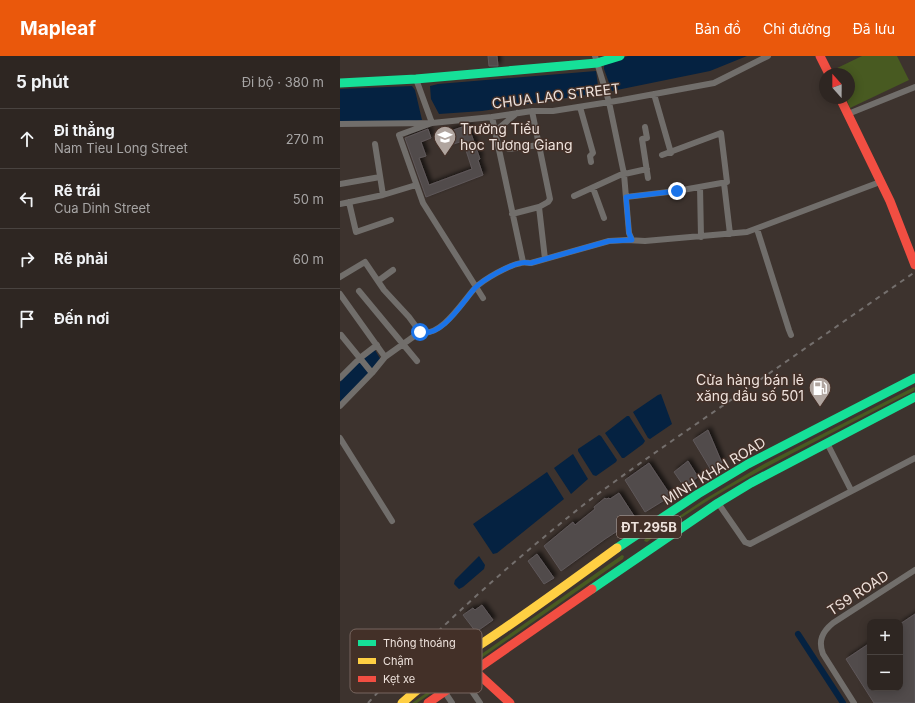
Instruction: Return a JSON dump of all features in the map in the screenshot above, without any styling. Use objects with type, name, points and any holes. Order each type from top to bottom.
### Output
[{"type":"main road","points":[[340,83],[416,79],[596,60],[620,56]]},
{"type":"main road","points":[[820,56],[826,68]]},
{"type":"main road","points":[[843,104],[903,230],[915,266]]},
{"type":"main road","name":"MINH KHAI ROAD","points":[[482,664],[632,549],[695,496],[742,468],[915,378]]},
{"type":"main road","name":"MINH KHAI ROAD","points":[[482,644],[632,549],[718,503],[751,483],[915,397]]},
{"type":"main road","points":[[482,677],[510,703]]},
{"type":"main road","name":"MINH KHAI ROAD","points":[[402,703],[414,693]]},
{"type":"main road","name":"MINH KHAI ROAD","points":[[428,703],[441,693]]},
{"type":"street","name":"CHUA LAO STREET","points":[[340,124],[432,123],[580,107],[714,83],[768,56]]},
{"type":"street","points":[[596,60],[609,102],[624,174],[629,233],[632,240]]},
{"type":"street","points":[[416,79],[432,123],[399,135],[423,203],[476,286],[482,298]]},
{"type":"street","points":[[848,114],[915,87]]},
{"type":"street","points":[[654,94],[671,153]]},
{"type":"street","points":[[580,107],[593,153],[590,156],[591,162]]},
{"type":"street","points":[[512,214],[539,207],[548,202],[550,199],[532,111]]},
{"type":"street","points":[[494,132],[517,113]]},
{"type":"street","points":[[492,117],[522,262]]},
{"type":"street","points":[[645,127],[646,138],[642,139],[648,178]]},
{"type":"street","points":[[626,197],[677,191],[727,182],[722,133],[662,156]]},
{"type":"street","points":[[375,144],[383,195]]},
{"type":"street","points":[[509,149],[539,146]]},
{"type":"street","points":[[574,196],[624,174],[647,169]]},
{"type":"street","points":[[340,184],[380,177]]},
{"type":"street","points":[[724,182],[730,234]]},
{"type":"street","points":[[340,406],[385,357],[420,332],[425,333],[436,329],[454,315],[476,286],[496,274],[522,262],[531,263],[609,241],[632,240],[645,242],[747,232],[880,182]]},
{"type":"street","points":[[340,204],[383,195],[416,185]]},
{"type":"street","points":[[700,187],[701,236]]},
{"type":"street","points":[[593,188],[604,218]]},
{"type":"street","points":[[349,202],[356,232],[391,220]]},
{"type":"street","points":[[539,207],[545,259]]},
{"type":"street","points":[[757,229],[791,335]]},
{"type":"street","points":[[340,277],[365,262],[384,290],[409,317],[420,332]]},
{"type":"street","points":[[378,281],[393,270]]},
{"type":"street","points":[[360,291],[417,361]]},
{"type":"street","points":[[340,294],[385,357]]},
{"type":"street","points":[[341,335],[372,372]]},
{"type":"street","points":[[340,378],[360,358],[377,345]]},
{"type":"street","points":[[340,438],[392,521]]},
{"type":"street","points":[[827,443],[852,490]]},
{"type":"street","points":[[718,503],[745,542],[750,544],[915,458]]},
{"type":"street","name":"TS9 ROAD","points":[[854,703],[823,654],[820,647],[822,634],[833,623],[915,570]]},
{"type":"street","points":[[445,693],[452,703]]},
{"type":"street","points":[[473,693],[480,703]]},
{"type":"green space","points":[[862,56],[897,56],[909,80],[850,108],[848,104],[855,104],[855,68],[837,68]]},
{"type":"green space","points":[[914,387],[914,391],[732,486],[710,499],[647,542],[644,541],[705,499],[764,464]]},
{"type":"green space","points":[[622,555],[624,556],[623,559],[482,658],[482,654]]},
{"type":"green space","points":[[426,693],[431,693],[417,703],[412,703]]},
{"type":"water","points":[[628,56],[747,56],[710,71],[612,91],[604,65]]},
{"type":"water","points":[[596,71],[599,93],[482,111],[439,114],[431,99],[430,86],[438,84]]},
{"type":"water","points":[[412,86],[415,90],[422,120],[340,121],[340,89]]},
{"type":"water","points":[[375,350],[381,360],[340,404],[340,382],[361,358]]},
{"type":"water","points":[[661,394],[672,424],[650,439],[633,412]]},
{"type":"water","points":[[629,416],[645,441],[643,444],[622,458],[605,433]]},
{"type":"water","points":[[599,435],[617,460],[596,476],[593,475],[578,449]]},
{"type":"water","points":[[573,454],[588,479],[571,494],[554,468]]},
{"type":"water","points":[[547,472],[564,499],[497,553],[493,554],[473,524]]},
{"type":"water","points":[[479,556],[485,565],[484,569],[459,589],[454,584],[455,580]]},
{"type":"building","points":[[488,56],[497,56],[498,66],[489,66]]},
{"type":"building","points":[[468,125],[480,159],[478,160],[483,175],[426,197],[405,138],[428,129],[431,138],[421,142],[426,156],[419,158],[429,185],[472,169],[463,141],[447,146],[442,134]]},
{"type":"building","points":[[708,430],[722,463],[711,470],[693,440]]},
{"type":"building","points":[[688,461],[698,477],[691,482],[692,484],[685,488],[674,472]]},
{"type":"building","points":[[649,463],[671,496],[645,512],[625,480]]},
{"type":"building","points":[[619,493],[636,519],[605,539],[561,571],[544,546],[573,522],[575,525],[595,509],[594,507],[605,498],[610,499]]},
{"type":"building","points":[[537,554],[554,578],[544,584],[528,561]]},
{"type":"building","points":[[482,605],[493,620],[480,629],[474,629],[463,615],[473,608],[475,610]]},
{"type":"building","points":[[915,614],[915,703],[874,703],[846,659],[867,645],[867,691],[903,691],[903,622]]},
{"type":"waterway","points":[[798,634],[843,703]]},
{"type":"railway","points":[[441,629],[498,576],[582,506],[654,453],[915,272]]},
{"type":"railway","points":[[368,703],[377,693]]},
{"type":"traffic: fast","points":[[340,83],[416,79],[597,63],[620,56]]},
{"type":"traffic: fast","points":[[617,548],[698,494],[748,464],[915,378]]},
{"type":"traffic: fast","points":[[592,589],[718,503],[751,483],[915,397]]},
{"type":"traffic: slow","points":[[482,643],[617,548]]},
{"type":"traffic: slow","points":[[402,703],[413,693]]},
{"type":"traffic: jam","points":[[820,56],[826,68]]},
{"type":"traffic: jam","points":[[843,104],[890,201],[915,265]]},
{"type":"traffic: jam","points":[[482,665],[592,589]]},
{"type":"traffic: jam","points":[[482,677],[510,703]]},
{"type":"traffic: jam","points":[[428,703],[442,693]]},
{"type":"place","name":"Trường Tiểu học Tương Giang","points":[[445,156]]},
{"type":"place","name":"Cửa hàng bán lẻ xăng dầu số 501","points":[[820,408]]},
{"type":"route","points":[[420,332],[425,333],[436,329],[454,315],[476,286],[508,268],[522,262],[531,263],[609,241],[632,240],[629,233],[626,197],[677,191]]}]
